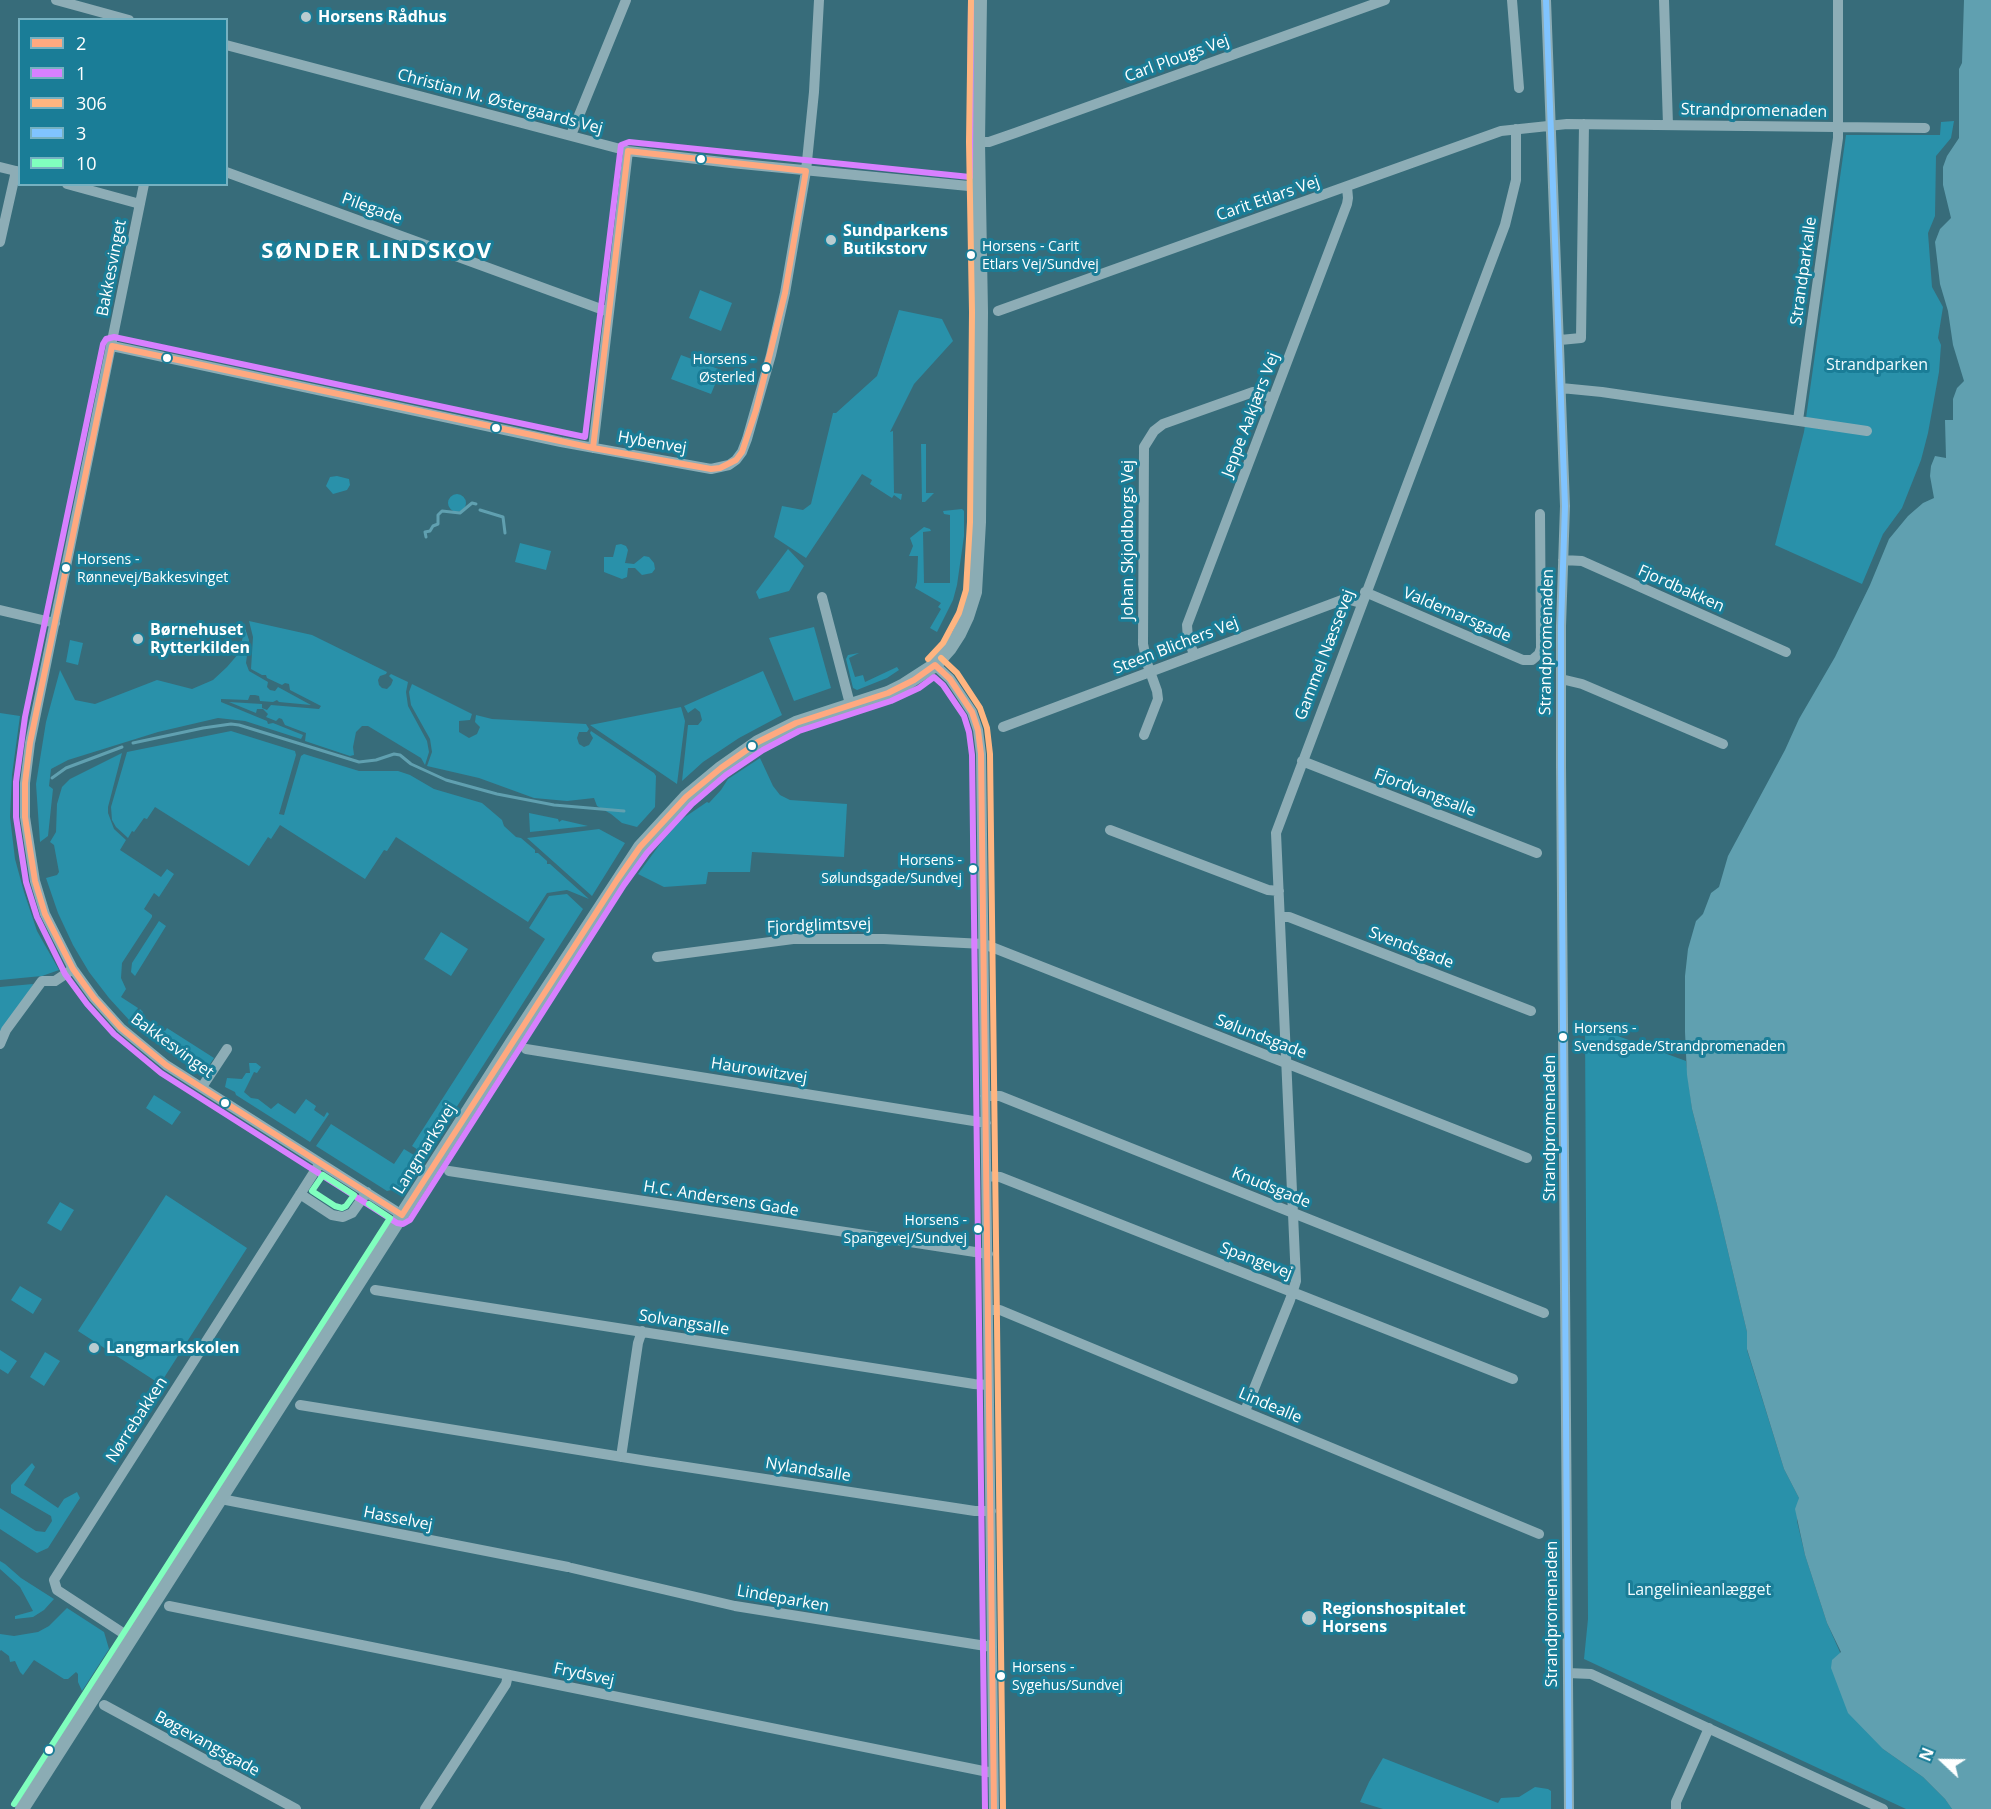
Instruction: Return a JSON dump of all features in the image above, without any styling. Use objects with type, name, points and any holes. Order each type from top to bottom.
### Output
[{"type":"main road","name":"Langmarksvej","points":[[22,1809],[617,880],[640,848],[686,797],[758,742],[796,723],[895,690],[914,680],[935,664],[959,634],[975,592],[980,522],[981,312],[978,142],[980,0]]},
{"type":"street","points":[[56,0],[122,18]]},
{"type":"street","points":[[571,135],[626,0]]},
{"type":"street","points":[[806,171],[819,0]]},
{"type":"street","name":"Carl Plougs Vej","points":[[978,142],[989,142],[1385,0]]},
{"type":"street","points":[[1512,0],[1519,88]]},
{"type":"street","name":"Strandpromenaden","points":[[1546,0],[1560,340],[1564,506],[1561,680],[1569,1809]]},
{"type":"street","points":[[1664,0],[1668,125]]},
{"type":"street","name":"Strandparkalle","points":[[1798,420],[1839,126],[1838,0]]},
{"type":"street","name":"Christian M. Østergaards Vej","points":[[228,46],[628,151],[978,187]]},
{"type":"street","points":[[1560,340],[1581,338],[1584,124]]},
{"type":"street","name":"Strandpromenaden","points":[[1551,125],[1925,128]]},
{"type":"street","name":"Carit Etlars Vej","points":[[998,311],[1501,131],[1551,125]]},
{"type":"street","name":"Gammel Næssevej","points":[[1245,1411],[1296,1281],[1276,833],[1360,603],[1510,210],[1516,180],[1516,129]]},
{"type":"street","points":[[593,448],[628,151]]},
{"type":"street","points":[[0,167],[18,171],[0,242]]},
{"type":"street","name":"Hybenvej","points":[[112,346],[593,448],[711,469],[729,465],[742,452],[771,355],[785,293],[806,171]]},
{"type":"street","name":"Pilegade","points":[[228,173],[609,312]]},
{"type":"street","points":[[74,186],[140,204]]},
{"type":"street","name":"Bakkesvinget","points":[[144,186],[30,743],[25,783],[25,818],[34,881],[45,914],[73,969],[94,998],[121,1028],[158,1059],[402,1215]]},
{"type":"street","name":"Jeppe Aakjærs Vej","points":[[1194,654],[1188,639],[1187,625],[1347,204],[1347,187]]},
{"type":"street","points":[[1561,388],[1867,431]]},
{"type":"street","name":"Johan Skjoldborgs Vej","points":[[1150,671],[1145,657],[1143,636],[1143,454],[1147,439],[1163,424],[1248,394],[1260,393],[1274,398]]},
{"type":"street","name":"Valdemarsgade","points":[[1365,592],[1523,660],[1532,660],[1539,654],[1541,648],[1540,514]]},
{"type":"street","name":"Fjordbakken","points":[[1563,560],[1582,561],[1786,652]]},
{"type":"street","points":[[822,597],[850,704]]},
{"type":"street","name":"Steen Blichers Vej","points":[[1003,727],[1342,600],[1360,603]]},
{"type":"street","points":[[0,610],[55,623]]},
{"type":"street","points":[[935,664],[950,679],[966,703],[975,721],[980,741],[994,1809]]},
{"type":"street","points":[[1144,735],[1158,699],[1150,671]]},
{"type":"street","points":[[1561,680],[1582,684],[1723,744]]},
{"type":"street","name":"Fjordvangsalle","points":[[1302,760],[1537,853]]},
{"type":"street","points":[[1110,830],[1268,890],[1279,891]]},
{"type":"street","name":"Svendsgade","points":[[1280,917],[1289,917],[1531,1011]]},
{"type":"street","name":"Fjordglimtsvej","points":[[657,957],[793,939],[884,939],[984,944]]},
{"type":"street","name":"Sølundsgade","points":[[984,944],[1527,1158]]},
{"type":"street","points":[[0,1044],[6,1030],[42,981],[54,981],[73,969]]},
{"type":"street","points":[[202,1087],[227,1048]]},
{"type":"street","name":"Haurowitzvej","points":[[526,1049],[986,1123]]},
{"type":"street","name":"Knudsgade","points":[[985,1096],[1000,1096],[1544,1313]]},
{"type":"street","name":"Nørrebakken","points":[[132,1638],[57,1590],[54,1580],[320,1163]]},
{"type":"street","name":"H.C. Andersens Gade","points":[[449,1171],[988,1254]]},
{"type":"street","name":"Spangevej","points":[[987,1176],[1000,1177],[1513,1379]]},
{"type":"street","points":[[300,1194],[333,1215],[343,1217],[352,1213],[366,1192]]},
{"type":"street","name":"Solvangsalle","points":[[375,1290],[988,1385]]},
{"type":"street","name":"Lindealle","points":[[989,1310],[1000,1310],[1539,1534]]},
{"type":"street","points":[[621,1457],[638,1343],[642,1331]]},
{"type":"street","name":"Nylandsalle","points":[[300,1405],[621,1457],[991,1512]]},
{"type":"street","name":"Hasselvej","points":[[221,1499],[570,1568]]},
{"type":"street","name":"Lindeparken","points":[[570,1568],[735,1606],[992,1647]]},
{"type":"street","name":"Frydsvej","points":[[169,1605],[993,1773]]},
{"type":"street","points":[[1568,1673],[1592,1674],[1883,1809]]},
{"type":"street","points":[[425,1809],[506,1684],[508,1675]]},
{"type":"street","name":"Bøgevangsgade","points":[[104,1705],[296,1809]]},
{"type":"street","points":[[1676,1809],[1676,1802],[1709,1728]]},
{"type":"green space","name":"Strandparken","points":[[1954,121],[1951,138],[1936,156],[1935,216],[1928,233],[1932,287],[1943,307],[1938,338],[1941,345],[1939,372],[1928,433],[1921,460],[1902,508],[1883,534],[1862,584],[1775,545],[1804,432],[1846,135],[1940,135],[1941,122]]},
{"type":"green space","points":[[700,290],[732,303],[721,331],[689,318]]},
{"type":"green space","points":[[899,310],[942,319],[953,341],[914,384],[890,432],[893,431],[894,493],[902,494],[901,500],[894,495],[892,498],[870,484],[872,480],[862,474],[806,558],[774,537],[782,506],[803,510],[811,504],[833,413],[836,413],[877,376]]},
{"type":"green space","points":[[681,355],[721,370],[711,394],[671,379]]},
{"type":"green space","points":[[921,444],[926,444],[926,493],[934,493],[925,502],[922,502]]},
{"type":"green space","points":[[330,477],[349,479],[350,485],[347,490],[333,494],[326,486]]},
{"type":"green space","points":[[457,494],[463,497],[466,503],[463,509],[457,512],[451,509],[448,503],[451,497]]},
{"type":"green space","points":[[962,509],[964,511],[964,536],[957,585],[953,600],[937,632],[930,628],[941,609],[938,607],[941,603],[915,588],[918,556],[909,556],[913,546],[910,538],[924,527],[930,529],[931,531],[923,532],[924,583],[950,583],[950,515],[944,514],[943,511]]},
{"type":"green space","points":[[520,543],[551,551],[546,570],[515,562]]},
{"type":"green space","points":[[621,544],[628,550],[625,563],[634,564],[644,556],[649,557],[654,563],[655,569],[652,573],[642,575],[635,568],[628,568],[627,577],[622,579],[604,572],[604,557],[613,557],[616,545]]},
{"type":"green space","points":[[788,549],[804,566],[789,591],[759,599],[756,592]]},
{"type":"green space","points":[[249,621],[312,635],[387,672],[378,680],[382,688],[387,689],[391,685],[393,680],[389,676],[391,674],[408,682],[406,692],[408,706],[427,741],[429,752],[425,765],[421,758],[368,726],[362,726],[356,732],[354,755],[350,756],[305,741],[306,733],[285,725],[282,719],[279,718],[276,721],[266,717],[268,714],[263,709],[257,709],[256,713],[229,702],[262,704],[262,708],[267,710],[271,705],[319,709],[321,706],[290,690],[289,684],[282,685],[251,669],[253,637]]},
{"type":"green space","points":[[814,627],[831,688],[794,701],[769,638]]},
{"type":"green space","points":[[245,628],[249,640],[246,663],[249,671],[268,682],[267,687],[270,690],[275,691],[278,687],[311,705],[277,700],[260,701],[259,696],[255,695],[250,695],[248,700],[221,699],[221,702],[267,721],[268,724],[273,723],[303,735],[301,739],[245,721],[218,718],[158,732],[68,760],[51,769],[49,786],[53,789],[48,836],[40,842],[36,784],[46,722],[60,670],[75,700],[95,704],[157,680],[192,689],[213,680],[227,667],[239,653]]},
{"type":"green space","points":[[70,640],[83,643],[78,665],[66,662]]},
{"type":"green space","points":[[859,653],[849,658],[855,677],[863,675],[865,682],[897,667],[899,670],[887,678],[857,690],[853,688],[846,659],[848,655]]},
{"type":"green space","points":[[763,671],[782,715],[739,738],[703,762],[682,781],[688,725],[698,725],[702,720],[700,712],[695,708],[688,713],[684,706]]},
{"type":"green space","points":[[412,684],[472,714],[470,720],[459,721],[459,732],[469,738],[477,734],[480,727],[475,722],[476,715],[492,719],[586,724],[589,729],[587,732],[579,732],[577,738],[579,744],[584,747],[589,745],[593,738],[591,731],[654,773],[656,776],[655,807],[637,827],[622,823],[597,806],[594,798],[567,801],[534,798],[479,778],[427,766],[432,752],[430,739],[411,705],[409,692]]},
{"type":"green space","points":[[681,707],[685,721],[677,784],[590,725]]},
{"type":"green space","points":[[0,713],[20,716],[12,775],[10,817],[15,859],[37,931],[59,970],[42,976],[0,980]]},
{"type":"green space","points":[[231,731],[295,751],[296,755],[279,814],[284,815],[301,756],[304,754],[359,771],[398,771],[434,789],[482,803],[502,820],[504,826],[516,837],[521,838],[535,850],[535,853],[547,861],[547,864],[550,864],[589,899],[567,890],[547,893],[528,922],[396,837],[387,851],[384,850],[365,879],[280,825],[271,839],[268,837],[249,866],[155,807],[147,819],[144,818],[128,838],[116,827],[112,820],[111,807],[127,752]]},
{"type":"green space","points":[[122,753],[108,807],[114,829],[126,840],[120,850],[161,877],[167,869],[174,874],[159,897],[154,893],[144,909],[152,917],[122,963],[121,978],[126,989],[121,997],[138,1008],[130,1021],[89,972],[73,945],[58,913],[46,878],[57,875],[59,872],[54,845],[50,842],[56,832],[57,804],[62,787],[70,779]]},
{"type":"green space","points":[[760,758],[773,786],[780,795],[790,800],[847,804],[844,857],[752,852],[750,872],[708,872],[706,884],[664,887],[638,874],[682,819],[707,802],[709,803],[728,779]]},
{"type":"green space","points":[[529,813],[558,819],[559,822],[562,820],[588,826],[530,832]]},
{"type":"green space","points":[[599,829],[625,843],[592,896],[527,838]]},
{"type":"green space","points":[[567,894],[583,909],[426,1155],[412,1146],[545,939],[529,928],[549,896]]},
{"type":"green space","points":[[159,921],[166,926],[135,976],[131,972],[132,963]]},
{"type":"green space","points":[[441,932],[468,949],[451,976],[424,959]]},
{"type":"green space","points":[[33,984],[30,993],[0,1033],[0,987]]},
{"type":"green space","points":[[140,1009],[143,1012],[141,1016],[165,1031],[167,1028],[214,1058],[204,1073],[153,1040],[132,1022]]},
{"type":"green space","name":"Langelinieanlægget","points":[[1585,1024],[1686,1061],[1692,1109],[1747,1332],[1747,1350],[1784,1469],[1799,1498],[1797,1521],[1805,1555],[1827,1623],[1883,1749],[1923,1777],[1952,1809],[1906,1809],[1584,1659],[1588,1619]]},
{"type":"green space","points":[[249,1063],[256,1063],[261,1067],[257,1073],[254,1072],[244,1092],[251,1098],[258,1099],[271,1109],[278,1103],[295,1114],[306,1099],[316,1106],[314,1110],[324,1117],[327,1112],[329,1114],[310,1142],[225,1087],[227,1078],[242,1079],[246,1073],[250,1073]]},
{"type":"green space","points":[[154,1095],[181,1112],[172,1125],[146,1108]]},
{"type":"green space","points":[[331,1124],[394,1164],[404,1149],[422,1160],[405,1187],[387,1191],[316,1146]]},
{"type":"green space","points":[[166,1195],[247,1248],[160,1384],[78,1331]]},
{"type":"green space","points":[[60,1202],[74,1210],[61,1231],[47,1223]]},
{"type":"green space","points":[[20,1286],[42,1299],[33,1314],[11,1300]]},
{"type":"green space","points":[[0,1350],[17,1361],[8,1374],[0,1369]]},
{"type":"green space","points":[[45,1352],[60,1361],[44,1386],[30,1377]]},
{"type":"green space","points":[[32,1463],[35,1467],[24,1485],[58,1508],[64,1499],[77,1492],[80,1498],[48,1548],[37,1553],[0,1529],[0,1508],[36,1531],[45,1532],[52,1521],[51,1516],[11,1493],[11,1485]]},
{"type":"green space","points":[[0,1561],[21,1578],[54,1599],[44,1610],[33,1617],[15,1619],[15,1616],[33,1611],[20,1587],[0,1569]]},
{"type":"green space","points":[[67,1608],[104,1632],[109,1649],[82,1691],[76,1672],[68,1679],[64,1679],[34,1660],[23,1675],[15,1661],[10,1662],[9,1656],[0,1651],[0,1634],[14,1636],[38,1632],[49,1626]]},
{"type":"green space","points":[[1383,1758],[1498,1803],[1501,1798],[1519,1797],[1535,1787],[1548,1789],[1551,1791],[1551,1809],[1383,1809],[1360,1802]]},
{"type":"shaded area","points":[[1964,0],[1991,0],[1991,1809],[1952,1809],[1923,1777],[1883,1749],[1848,1713],[1831,1668],[1832,1660],[1841,1652],[1827,1623],[1805,1555],[1795,1509],[1799,1498],[1784,1469],[1747,1349],[1747,1332],[1692,1109],[1687,1075],[1685,1032],[1685,976],[1688,949],[1696,921],[1703,914],[1711,893],[1719,887],[1728,856],[1785,750],[1799,719],[1835,657],[1870,585],[1889,539],[1908,516],[1923,503],[1934,498],[1930,476],[1931,466],[1935,456],[1946,458],[1945,420],[1953,420],[1953,399],[1957,388],[1964,381],[1953,345],[1948,311],[1940,284],[1935,242],[1940,229],[1951,218],[1943,185],[1943,167],[1947,156],[1959,138],[1959,69],[1962,63]]},
{"type":"waterway","points":[[426,537],[425,532],[438,524],[438,515],[442,511],[460,513],[472,503],[476,504]]},
{"type":"waterway","points":[[480,510],[503,517],[505,533]]},
{"type":"waterway","points":[[133,743],[203,728],[239,725],[359,762],[376,760],[394,754],[400,755],[411,764],[446,780],[497,794],[554,805],[624,811]]},
{"type":"waterway","points":[[52,778],[66,768],[122,747]]},
{"type":"transit line","name":"1","points":[[971,0],[970,177],[629,142],[621,145],[585,437],[114,337],[106,339],[103,344],[25,717],[16,782],[16,817],[26,882],[37,917],[65,974],[87,1004],[114,1034],[161,1073],[397,1223],[403,1224],[410,1220],[624,885],[647,853],[692,804],[726,775],[763,750],[799,731],[891,701],[919,688],[934,677],[943,685],[964,716],[972,755],[985,1809]]},
{"type":"transit line","name":"306","points":[[928,659],[943,643],[959,613],[966,590],[970,522],[972,312],[969,142],[971,0]]},
{"type":"transit line","name":"3","points":[[1546,0],[1565,506],[1561,626],[1561,765],[1569,1809]]},
{"type":"transit line","name":"2","points":[[628,151],[806,171],[785,293],[756,410],[742,452],[736,460],[720,468],[711,469],[593,448],[628,151]]},
{"type":"transit line","name":"2","points":[[593,448],[112,346],[30,743],[25,783],[25,817],[35,881],[45,914],[73,969],[94,998],[121,1028],[166,1065],[402,1215],[617,880],[640,847],[686,797],[758,742],[796,723],[888,693],[914,680],[935,665],[950,679],[972,712],[978,730],[981,754],[994,1809]]},
{"type":"transit line","name":"306","points":[[941,658],[957,673],[980,708],[987,728],[990,754],[1003,1809]]},
{"type":"transit line","name":"10","points":[[323,1175],[354,1195],[346,1206],[342,1208],[335,1206],[312,1191],[323,1175]]},
{"type":"transit line","name":"10","points":[[14,1804],[390,1218],[369,1204]]},
{"type":"place","name":"Horsens Rådhus","points":[[306,17]]},
{"type":"place","name":"Sundparkens Butikstorv","points":[[831,240]]},
{"type":"place","name":"Horsens - Carit Etlars Vej/Sundvej","points":[[971,255]]},
{"type":"place","name":"Horsens - Østerled","points":[[766,368]]},
{"type":"place","name":"Horsens - Rønnevej/Bakkesvinget","points":[[66,568]]},
{"type":"place","name":"Børnehuset Rytterkilden","points":[[138,639]]},
{"type":"place","name":"Horsens - Sølundsgade/Sundvej","points":[[973,869]]},
{"type":"place","name":"Horsens - Svendsgade/Strandpromenaden","points":[[1563,1037]]},
{"type":"place","name":"Horsens - Spangevej/Sundvej","points":[[978,1229]]},
{"type":"place","name":"Langmarkskolen","points":[[94,1348]]},
{"type":"place","name":"Regionshospitalet Horsens","points":[[1309,1618]]},
{"type":"place","name":"Horsens - Sygehus/Sundvej","points":[[1001,1676]]},
{"type":"district","name":"SØNDER LINDSKOV","points":[[377,252]]}]
